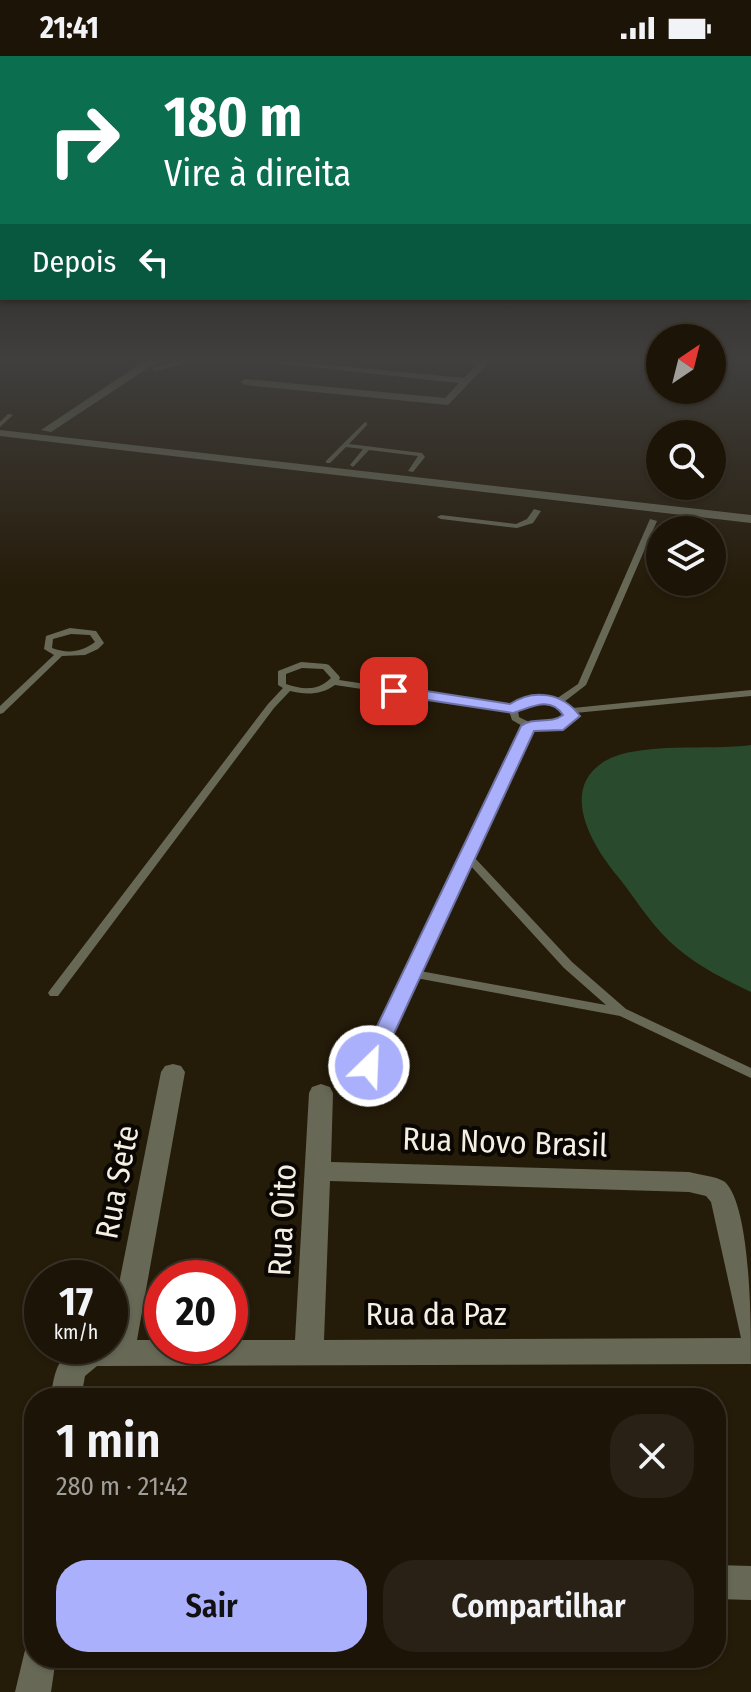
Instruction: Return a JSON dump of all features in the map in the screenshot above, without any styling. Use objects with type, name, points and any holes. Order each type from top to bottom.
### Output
[{"type":"street","points":[[78,435],[751,519]]},
{"type":"street","points":[[94,435],[751,510]]},
{"type":"street","name":"Rua Sete","points":[[128,1310],[173,1072]]},
{"type":"street","name":"Rua Oito","points":[[309,1349],[321,1093]]},
{"type":"street","name":"Rua Novo Brasil","points":[[319,1171],[689,1182],[714,1188],[723,1198],[751,1330]]},
{"type":"street","name":"Rua da Paz","points":[[128,1352],[309,1349],[751,1351]]},
{"type":"street","name":"Rua da Paz","points":[[67,1388],[74,1364]]},
{"type":"street","points":[[726,1582],[751,1583]]},
{"type":"street","points":[[33,1692],[37,1668]]},
{"type":"lane","points":[[328,462],[354,435]]},
{"type":"lane","points":[[344,445],[420,454],[422,457],[411,471]]},
{"type":"lane","points":[[353,465],[368,447]]},
{"type":"lane","points":[[441,517],[517,526],[530,521],[537,511]]},
{"type":"lane","points":[[558,702],[582,685],[646,537]]},
{"type":"lane","points":[[0,711],[60,654],[92,650],[100,639],[86,631],[54,635],[45,646],[60,654]]},
{"type":"lane","points":[[334,682],[335,674],[326,667],[301,665],[281,673],[279,681],[288,688],[314,691],[334,682],[513,709],[536,699],[558,702],[571,711],[751,693]]},
{"type":"lane","points":[[54,993],[271,706],[288,688]]},
{"type":"lane","points":[[513,709],[515,718],[529,726],[557,727],[570,720],[571,711]]},
{"type":"lane","points":[[369,1066],[466,854],[529,726]]},
{"type":"lane","points":[[466,854],[568,965],[622,1012]]},
{"type":"lane","points":[[410,973],[622,1012],[751,1073]]},
{"type":"shaded area","points":[[751,745],[751,992],[694,961],[660,932],[609,866],[591,835],[582,803],[583,787],[591,773],[605,761],[620,755],[656,749]]},
{"type":"route","points":[[369,1066],[421,949],[529,726],[557,727],[572,716],[564,704],[547,699],[526,700],[513,709],[394,691]]}]
